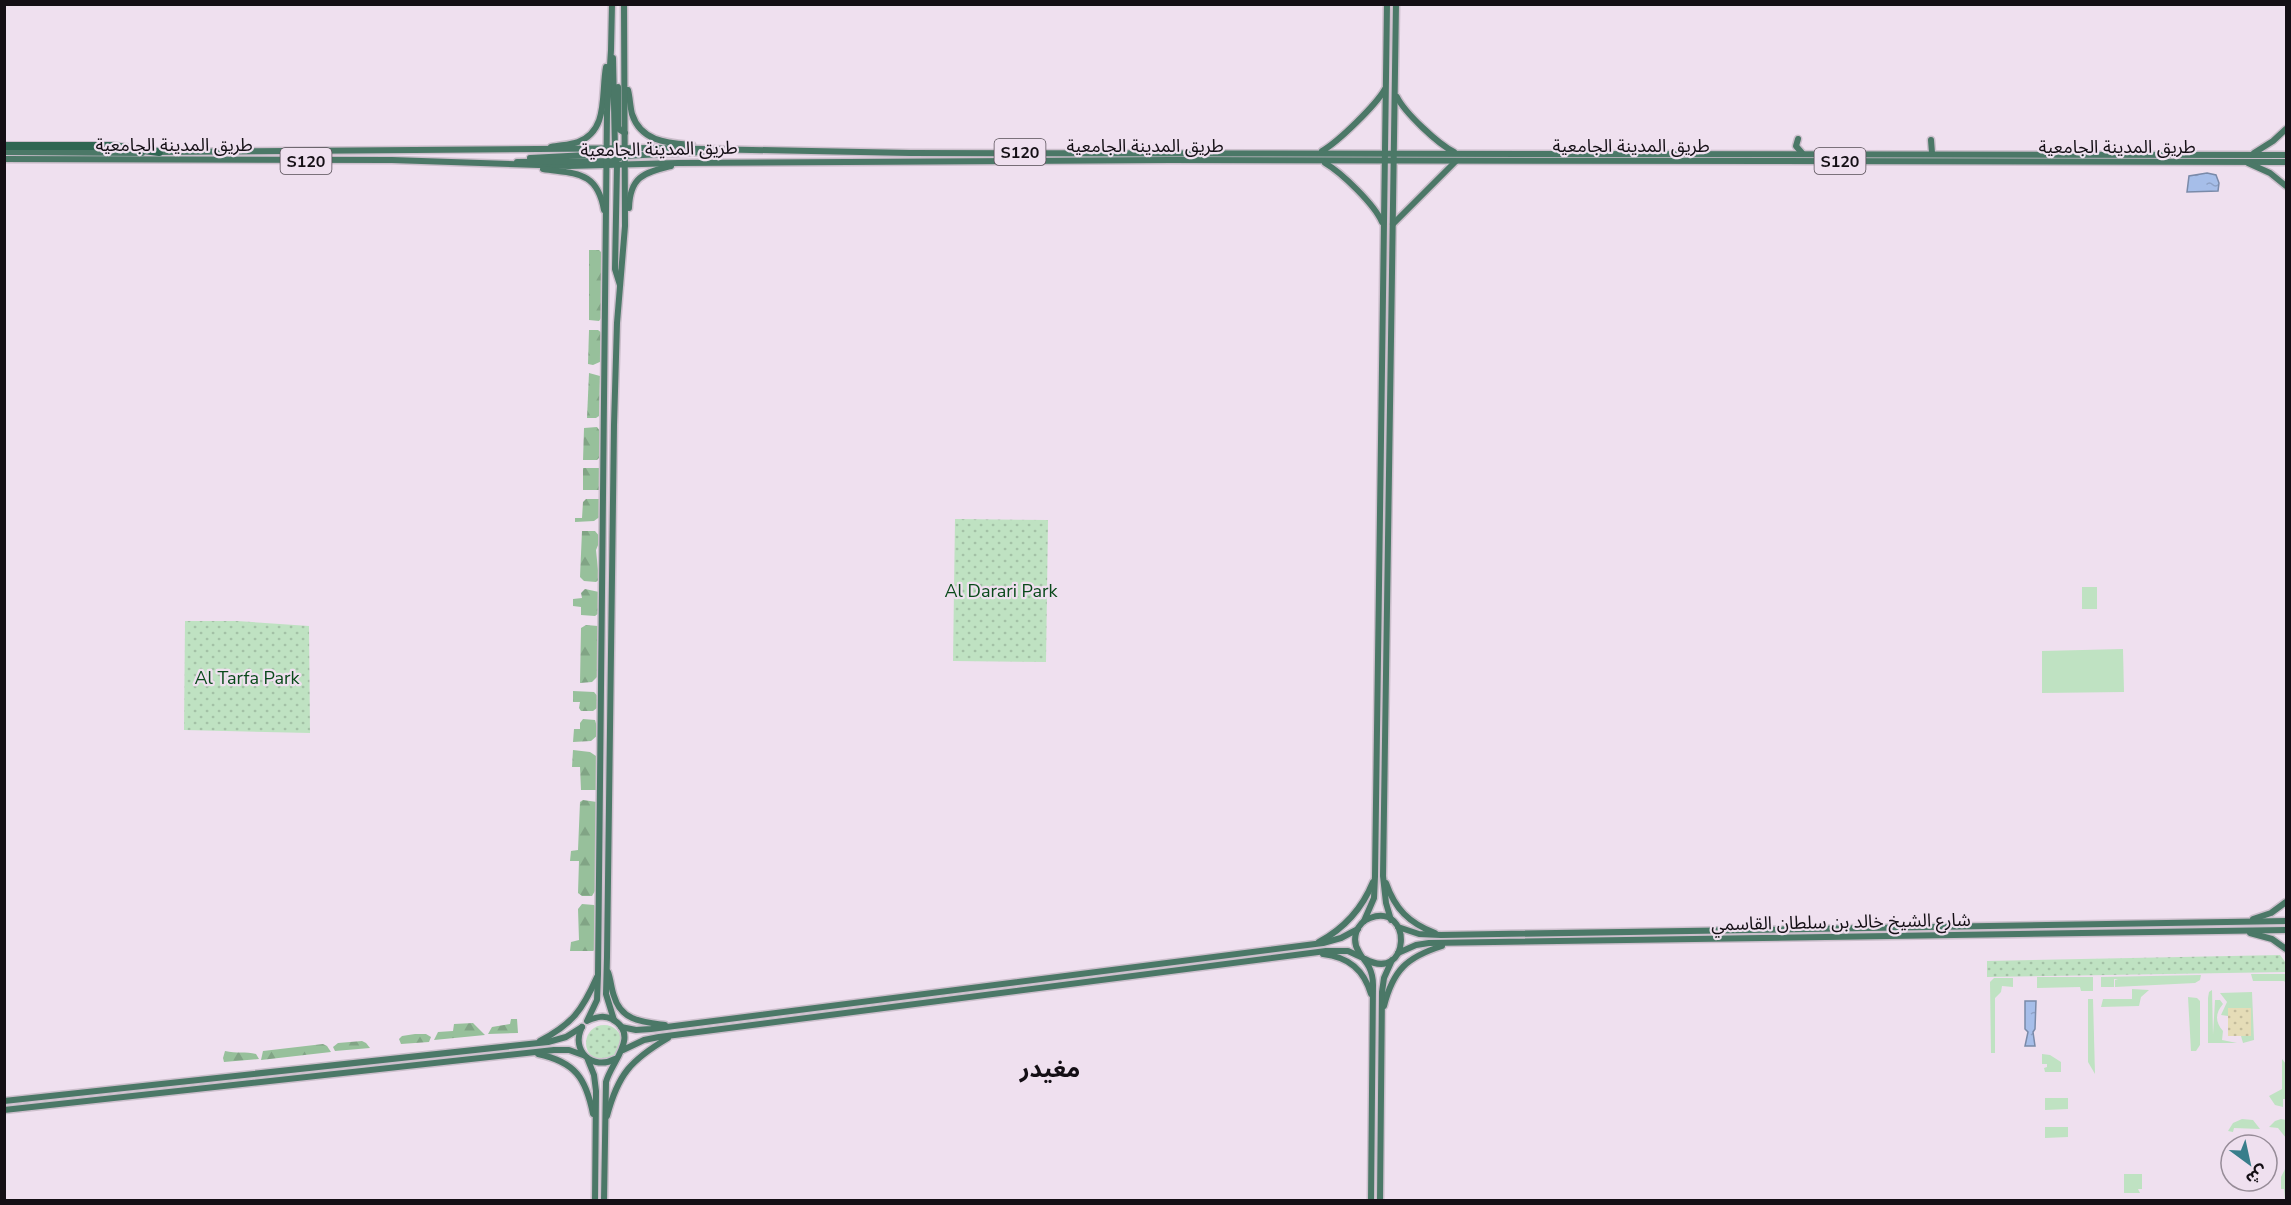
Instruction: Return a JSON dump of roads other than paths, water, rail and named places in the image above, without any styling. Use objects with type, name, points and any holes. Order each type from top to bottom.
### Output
[{"type":"highway","points":[[4,146],[112,146],[159,152]]},
{"type":"main road","points":[[612,4],[607,149],[625,165],[625,226]]},
{"type":"main road","points":[[4,1101],[536,1043],[557,1040],[582,1027],[588,1021],[597,1000],[598,974],[606,221],[616,159],[625,133],[624,4]]},
{"type":"main road","points":[[1371,1200],[1372,978],[1355,943],[1358,929],[1374,898],[1375,876],[1387,4]]},
{"type":"main road","points":[[1380,1200],[1382,985],[1386,971],[1402,943],[1398,927],[1392,920],[1386,903],[1383,876],[1396,4]]},
{"type":"main road","points":[[611,50],[618,77],[618,127],[625,133]]},
{"type":"main road","points":[[543,150],[575,143],[594,130],[601,116],[604,77],[611,50]]},
{"type":"main road","points":[[613,61],[616,159],[615,269],[620,285]]},
{"type":"main road","points":[[625,80],[635,121],[647,135],[663,142],[701,146],[710,150]]},
{"type":"main road","points":[[1321,152],[1340,137],[1378,100],[1386,89]]},
{"type":"main road","points":[[1396,94],[1404,107],[1444,146],[1456,154]]},
{"type":"main road","points":[[2252,154],[2273,141],[2286,129]]},
{"type":"main road","points":[[1798,139],[1796,146],[1802,153]]},
{"type":"main road","points":[[1931,140],[1932,153]]},
{"type":"main road","points":[[1385,143],[1390,146],[1395,144]]},
{"type":"main road","name":"طريق المدينة الجامعية","points":[[4,152],[615,149],[616,159],[531,165],[381,160],[4,159]]},
{"type":"main road","points":[[513,163],[536,157],[587,155],[589,150]]},
{"type":"main road","points":[[524,161],[616,159],[693,154],[710,150]]},
{"type":"main road","name":"طريق المدينة الجامعية","points":[[710,150],[2286,155]]},
{"type":"main road","points":[[1374,152],[1377,157],[1374,162]]},
{"type":"main road","points":[[1170,160],[1201,158],[1203,153]]},
{"type":"main road","points":[[1403,162],[1404,153]]},
{"type":"main road","points":[[1666,162],[1668,156],[1685,153]]},
{"type":"main road","points":[[2079,162],[2088,159],[2109,159],[2111,154]]},
{"type":"main road","name":"طريق المدينة الجامعية","points":[[625,165],[1170,160],[2286,162]]},
{"type":"main road","points":[[1322,161],[1365,199],[1383,223]]},
{"type":"main road","points":[[2245,161],[2270,172],[2286,186]]},
{"type":"main road","points":[[1392,224],[1455,162]]},
{"type":"main road","points":[[623,1050],[625,1042],[621,1027],[614,1020],[606,994],[613,484],[620,285],[625,226],[630,196],[635,183],[652,170],[678,163]]},
{"type":"main road","points":[[531,165],[574,172],[590,181],[601,197],[606,221]]},
{"type":"main road","points":[[1384,170],[1394,170]]},
{"type":"main road","points":[[1381,363],[1387,366],[1390,382]]},
{"type":"main road","points":[[605,449],[609,453],[610,476],[613,484]]},
{"type":"main road","points":[[1377,723],[1385,735]]},
{"type":"main road","points":[[1377,741],[1381,745],[1385,763]]},
{"type":"main road","points":[[601,797],[605,821],[609,821]]},
{"type":"main road","points":[[1313,945],[1336,932],[1352,917],[1365,899],[1375,876]]},
{"type":"main road","points":[[1383,876],[1394,903],[1405,917],[1441,935]]},
{"type":"main road","points":[[2244,922],[2271,913],[2286,902]]},
{"type":"main road","points":[[1364,921],[1378,916],[1392,920]]},
{"type":"main road","name":"شارع الشيخ خالد بن سلطان القاسمي","points":[[1398,927],[1419,934],[1441,935],[2286,921]]},
{"type":"main road","points":[[1960,935],[1965,932],[1980,931],[1981,926]]},
{"type":"main road","points":[[621,1027],[643,1030],[1313,945],[1341,938],[1358,929]]},
{"type":"main road","points":[[2241,930],[2272,939],[2286,949]]},
{"type":"main road","name":"شارع الشيخ خالد بن سلطان القاسمي","points":[[1396,956],[1422,944],[1450,943],[2286,930]]},
{"type":"main road","points":[[1382,1015],[1392,981],[1401,968],[1419,955],[1450,943]]},
{"type":"main road","points":[[604,1200],[606,1082],[615,1059],[623,1050],[644,1040],[1314,953],[1341,950],[1376,964],[1389,961],[1396,956]]},
{"type":"main road","points":[[1314,953],[1337,956],[1354,965],[1365,978],[1373,1000]]},
{"type":"main road","points":[[606,969],[614,997],[625,1014],[644,1023],[674,1026]]},
{"type":"main road","points":[[1110,979],[1114,974],[1112,970]]},
{"type":"main road","points":[[536,1043],[562,1029],[577,1015],[589,997],[598,974]]},
{"type":"main road","points":[[858,1012],[858,1007],[878,1000]]},
{"type":"main road","points":[[588,1021],[601,1017],[614,1020]]},
{"type":"main road","points":[[582,1027],[578,1038],[596,1082],[595,1200]]},
{"type":"main road","points":[[605,1125],[614,1089],[622,1074],[638,1057],[672,1036]]},
{"type":"main road","points":[[4,1110],[561,1050],[602,1064],[615,1059]]},
{"type":"main road","points":[[532,1053],[561,1061],[580,1076],[589,1094],[595,1126]]},
{"type":"main road","points":[[393,1068],[409,1062],[411,1057]]},
{"type":"main road","points":[[293,1079],[293,1074],[318,1067]]},
{"type":"main road","points":[[41,1105],[58,1099],[59,1095]]},
{"type":"main road","points":[[1371,1125],[1378,1127],[1381,1134]]},
{"type":"water","points":[[2207,173],[2216,175],[2219,183],[2218,191],[2187,192],[2189,176]]},
{"type":"water","points":[[2025,1001],[2036,1001],[2033,1032],[2035,1046],[2025,1046],[2028,1032],[2025,1029]]},
{"type":"district","name":"مغيدر","points":[[1050,1069]]},
{"type":"park label","name":"Al Darari Park","points":[[1001,591]]},
{"type":"park label","name":"Al Tarfa Park","points":[[247,678]]}]
